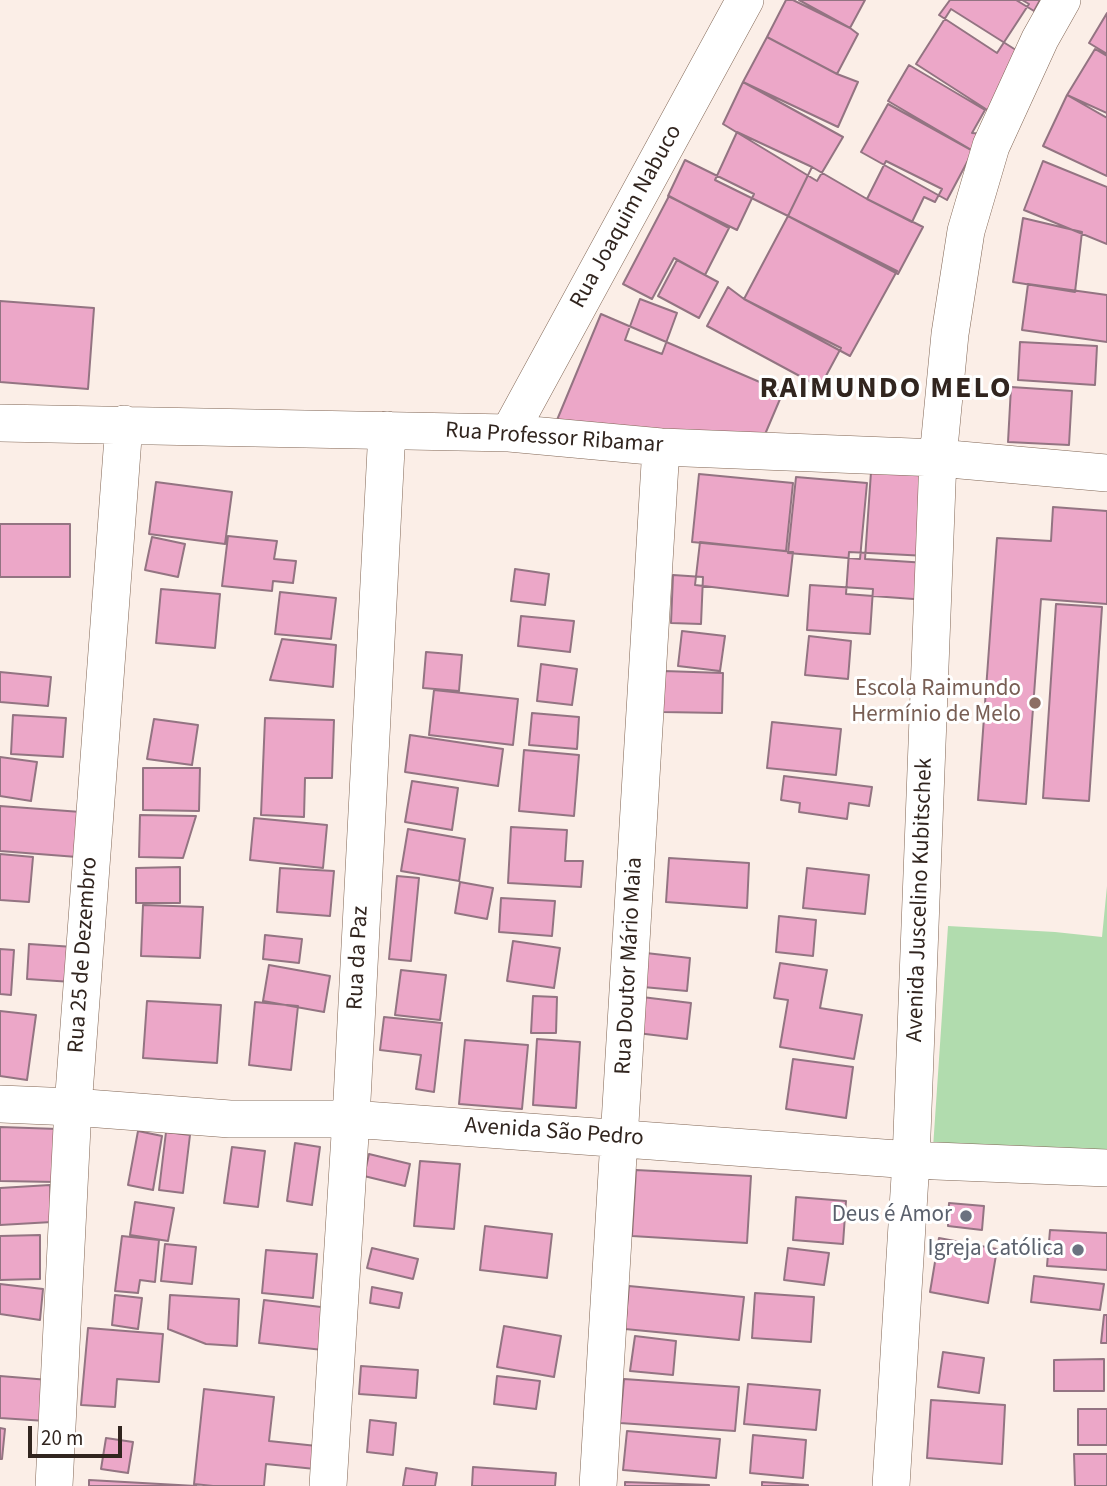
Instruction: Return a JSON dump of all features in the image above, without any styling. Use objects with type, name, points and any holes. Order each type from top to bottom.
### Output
[{"type":"street","name":"Rua Joaquim Nabuco","points":[[509,433],[745,0]]},
{"type":"street","name":"Avenida Juscelino Kubitschek","points":[[891,1486],[911,1160],[938,458],[950,334],[966,231],[991,146],[1040,39],[1062,0]]},
{"type":"street","name":"Rua Professor Ribamar","points":[[0,423],[509,433],[661,447],[938,458],[1107,473]]},
{"type":"street","name":"Rua 25 de Dezembro","points":[[54,1486],[73,1107],[124,424]]},
{"type":"street","name":"Rua da Paz","points":[[328,1486],[351,1118],[387,430]]},
{"type":"street","name":"Rua Doutor Mário Maia","points":[[597,1486],[661,447]]},
{"type":"street","name":"Avenida São Pedro","points":[[0,1104],[230,1119],[351,1118],[911,1160],[1107,1168]]},
{"type":"green space","points":[[1107,886],[1107,1162],[933,1148],[948,926],[1102,937]]},
{"type":"building","points":[[786,0],[793,0],[858,34],[837,74],[767,37]]},
{"type":"building","points":[[799,0],[865,0],[850,28]]},
{"type":"building","points":[[950,0],[1022,0],[1029,4],[997,53],[939,15]]},
{"type":"building","points":[[1016,0],[1040,0],[1034,11]]},
{"type":"building","points":[[951,9],[1027,57],[992,113],[916,64]]},
{"type":"building","points":[[1107,13],[1107,54],[1089,43]]},
{"type":"building","points":[[767,37],[837,74],[858,82],[838,127],[743,82]]},
{"type":"building","points":[[1095,49],[1107,56],[1107,118],[1067,95]]},
{"type":"building","points":[[909,65],[985,110],[972,133],[985,134],[975,152],[888,101]]},
{"type":"building","points":[[743,82],[843,137],[817,181],[723,124]]},
{"type":"building","points":[[1067,95],[1107,113],[1107,176],[1043,146]]},
{"type":"building","points":[[888,104],[973,151],[947,200],[861,152]]},
{"type":"building","points":[[737,132],[812,167],[788,216],[715,180]]},
{"type":"building","points":[[685,160],[754,194],[737,230],[668,196]]},
{"type":"building","points":[[886,161],[942,189],[935,202],[924,197],[912,222],[867,199]]},
{"type":"building","points":[[1043,161],[1107,187],[1107,244],[1024,210]]},
{"type":"building","points":[[812,167],[923,227],[898,274],[788,216]]},
{"type":"building","points":[[669,196],[729,228],[705,275],[674,258],[652,299],[623,284]]},
{"type":"building","points":[[788,216],[897,271],[850,356],[744,299]]},
{"type":"building","points":[[1023,218],[1082,232],[1075,292],[1013,282]]},
{"type":"building","points":[[677,260],[718,282],[699,318],[658,296]]},
{"type":"building","points":[[1028,284],[1107,295],[1107,342],[1022,330]]},
{"type":"building","points":[[728,287],[744,299],[841,348],[820,387],[707,326]]},
{"type":"building","points":[[640,299],[677,313],[662,354],[625,340]]},
{"type":"building","points":[[0,301],[94,308],[88,389],[0,382]]},
{"type":"building","points":[[601,314],[783,392],[763,439],[557,420]]},
{"type":"building","points":[[1020,342],[1097,346],[1095,385],[1018,380]]},
{"type":"building","points":[[1011,387],[1072,391],[1069,445],[1008,442]]},
{"type":"building","points":[[871,472],[932,476],[927,563],[865,559]]},
{"type":"building","points":[[699,474],[793,483],[786,551],[692,542]]},
{"type":"building","points":[[796,477],[867,483],[860,559],[788,553]]},
{"type":"building","points":[[156,482],[232,492],[225,544],[149,534]]},
{"type":"building","points":[[1053,507],[1107,511],[1107,604],[1041,599],[1026,804],[978,800],[997,538],[1051,541]]},
{"type":"building","points":[[0,524],[70,524],[70,577],[0,577]]},
{"type":"building","points":[[228,536],[277,541],[274,559],[296,561],[293,583],[273,581],[272,591],[222,586]]},
{"type":"building","points":[[152,537],[185,544],[178,577],[145,570]]},
{"type":"building","points":[[700,542],[793,552],[788,596],[695,585]]},
{"type":"building","points":[[849,552],[927,556],[927,600],[846,594]]},
{"type":"building","points":[[515,569],[549,574],[545,605],[511,601]]},
{"type":"building","points":[[673,575],[703,577],[701,624],[671,623]]},
{"type":"building","points":[[810,585],[873,589],[870,634],[807,630]]},
{"type":"building","points":[[161,589],[220,594],[215,648],[156,643]]},
{"type":"building","points":[[280,592],[336,598],[331,639],[275,634]]},
{"type":"building","points":[[1056,604],[1102,607],[1089,801],[1043,798]]},
{"type":"building","points":[[521,616],[574,621],[570,652],[518,646]]},
{"type":"building","points":[[682,631],[725,636],[720,671],[678,666]]},
{"type":"building","points":[[809,636],[851,641],[848,679],[805,675]]},
{"type":"building","points":[[282,639],[336,645],[333,687],[270,680]]},
{"type":"building","points":[[426,652],[462,655],[459,691],[423,688]]},
{"type":"building","points":[[541,664],[577,669],[572,705],[537,701]]},
{"type":"building","points":[[664,671],[723,673],[722,713],[662,712]]},
{"type":"building","points":[[0,672],[51,677],[48,706],[0,702]]},
{"type":"building","points":[[434,690],[518,699],[513,745],[429,735]]},
{"type":"building","points":[[532,713],[579,717],[577,749],[529,745]]},
{"type":"building","points":[[13,715],[66,718],[63,757],[11,754]]},
{"type":"building","points":[[265,718],[334,720],[332,778],[305,778],[304,817],[261,815]]},
{"type":"building","points":[[154,719],[198,725],[192,765],[147,759]]},
{"type":"building","points":[[772,722],[841,729],[836,775],[767,768]]},
{"type":"building","points":[[410,735],[503,749],[498,786],[405,772]]},
{"type":"building","points":[[524,750],[579,755],[574,816],[519,811]]},
{"type":"building","points":[[0,757],[37,762],[31,801],[0,796]]},
{"type":"building","points":[[143,768],[200,768],[199,811],[143,810]]},
{"type":"building","points":[[784,776],[872,787],[869,806],[849,803],[847,819],[799,812],[800,803],[781,800]]},
{"type":"building","points":[[412,781],[458,788],[452,830],[405,822]]},
{"type":"building","points":[[0,806],[81,812],[77,857],[0,851]]},
{"type":"building","points":[[140,815],[196,816],[183,858],[139,857]]},
{"type":"building","points":[[254,818],[327,825],[323,868],[250,860]]},
{"type":"building","points":[[511,827],[567,830],[565,861],[583,861],[581,887],[508,883]]},
{"type":"building","points":[[408,829],[465,839],[459,881],[401,871]]},
{"type":"building","points":[[0,854],[33,857],[29,902],[0,900]]},
{"type":"building","points":[[669,858],[749,863],[747,908],[666,902]]},
{"type":"building","points":[[180,867],[180,903],[136,903],[136,868]]},
{"type":"building","points":[[280,868],[334,871],[330,916],[277,912]]},
{"type":"building","points":[[807,868],[869,875],[865,914],[803,908]]},
{"type":"building","points":[[397,876],[419,878],[411,961],[389,959]]},
{"type":"building","points":[[460,882],[493,888],[487,919],[455,913]]},
{"type":"building","points":[[501,898],[555,901],[552,936],[499,932]]},
{"type":"building","points":[[143,905],[203,907],[200,958],[141,956]]},
{"type":"building","points":[[779,916],[816,920],[813,956],[776,952]]},
{"type":"building","points":[[265,935],[302,939],[299,963],[263,959]]},
{"type":"building","points":[[513,941],[560,948],[554,988],[507,981]]},
{"type":"building","points":[[29,944],[74,947],[72,982],[27,979]]},
{"type":"building","points":[[0,949],[14,950],[11,995],[0,994]]},
{"type":"building","points":[[646,953],[690,958],[687,991],[643,987]]},
{"type":"building","points":[[780,963],[827,970],[820,1008],[862,1015],[854,1059],[780,1047],[788,1000],[774,998]]},
{"type":"building","points":[[269,965],[330,976],[324,1012],[263,1001]]},
{"type":"building","points":[[401,970],[446,975],[440,1020],[395,1015]]},
{"type":"building","points":[[533,996],[557,997],[556,1033],[531,1033]]},
{"type":"building","points":[[642,997],[691,1003],[687,1039],[637,1033]]},
{"type":"building","points":[[147,1001],[221,1005],[217,1063],[143,1058]]},
{"type":"building","points":[[255,1002],[298,1006],[291,1070],[249,1065]]},
{"type":"building","points":[[0,1011],[36,1015],[27,1080],[0,1076]]},
{"type":"building","points":[[384,1017],[442,1023],[434,1092],[416,1089],[421,1055],[380,1050]]},
{"type":"building","points":[[537,1039],[580,1042],[576,1108],[533,1105]]},
{"type":"building","points":[[465,1040],[528,1045],[522,1109],[459,1104]]},
{"type":"building","points":[[793,1059],[853,1067],[846,1118],[786,1109]]},
{"type":"building","points":[[0,1127],[58,1129],[56,1182],[0,1181]]},
{"type":"building","points":[[138,1131],[162,1136],[153,1190],[128,1185]]},
{"type":"building","points":[[166,1132],[190,1135],[183,1193],[159,1190]]},
{"type":"building","points":[[295,1143],[320,1147],[312,1205],[287,1201]]},
{"type":"building","points":[[232,1147],[265,1151],[258,1207],[224,1203]]},
{"type":"building","points":[[369,1154],[410,1164],[405,1186],[364,1176]]},
{"type":"building","points":[[420,1161],[460,1164],[454,1229],[414,1226]]},
{"type":"building","points":[[636,1170],[751,1176],[747,1243],[632,1236]]},
{"type":"building","points":[[50,1185],[52,1222],[0,1225],[0,1188]]},
{"type":"building","points":[[796,1197],[846,1201],[843,1244],[793,1240]]},
{"type":"building","points":[[135,1202],[174,1208],[168,1241],[130,1235]]},
{"type":"building","name":"Deus é Amor","points":[[949,1203],[984,1206],[982,1230],[948,1226]]},
{"type":"building","points":[[485,1226],[552,1234],[547,1278],[480,1270]]},
{"type":"building","name":"Igreja Católica","points":[[1050,1230],[1107,1233],[1107,1270],[1047,1266]]},
{"type":"building","points":[[40,1235],[40,1279],[0,1280],[0,1236]]},
{"type":"building","points":[[122,1236],[159,1240],[155,1282],[140,1280],[138,1293],[115,1291]]},
{"type":"building","points":[[939,1238],[997,1249],[988,1303],[930,1292]]},
{"type":"building","points":[[165,1244],[196,1247],[192,1284],[161,1281]]},
{"type":"building","points":[[372,1248],[418,1259],[413,1279],[367,1268]]},
{"type":"building","points":[[788,1248],[829,1253],[824,1285],[784,1280]]},
{"type":"building","points":[[266,1250],[317,1254],[313,1298],[262,1293]]},
{"type":"building","points":[[1034,1276],[1104,1284],[1100,1310],[1031,1302]]},
{"type":"building","points":[[0,1284],[43,1289],[40,1320],[0,1314]]},
{"type":"building","points":[[629,1286],[744,1297],[739,1340],[625,1329]]},
{"type":"building","points":[[372,1287],[402,1293],[399,1308],[370,1303]]},
{"type":"building","points":[[755,1293],[814,1297],[811,1342],[752,1338]]},
{"type":"building","points":[[115,1295],[142,1298],[138,1329],[112,1325]]},
{"type":"building","points":[[170,1295],[239,1299],[237,1346],[206,1344],[168,1329]]},
{"type":"building","points":[[264,1300],[329,1308],[323,1350],[259,1343]]},
{"type":"building","points":[[1104,1315],[1107,1315],[1107,1343],[1101,1343]]},
{"type":"building","points":[[504,1326],[561,1336],[554,1377],[497,1367]]},
{"type":"building","points":[[88,1328],[163,1334],[159,1382],[117,1379],[115,1407],[81,1405]]},
{"type":"building","points":[[635,1336],[676,1341],[673,1375],[630,1371]]},
{"type":"building","points":[[943,1352],[984,1358],[979,1393],[938,1387]]},
{"type":"building","points":[[1104,1359],[1104,1391],[1054,1391],[1054,1360]]},
{"type":"building","points":[[361,1366],[418,1370],[416,1398],[359,1394]]},
{"type":"building","points":[[0,1376],[49,1380],[46,1421],[0,1418]]},
{"type":"building","points":[[497,1376],[540,1381],[536,1409],[494,1404]]},
{"type":"building","points":[[624,1379],[739,1387],[735,1431],[620,1423]]},
{"type":"building","points":[[748,1384],[820,1390],[816,1430],[744,1424]]},
{"type":"building","points":[[204,1389],[274,1397],[269,1441],[317,1446],[315,1469],[266,1464],[264,1486],[194,1484]]},
{"type":"building","points":[[931,1400],[1005,1405],[1002,1464],[927,1458]]},
{"type":"building","points":[[1078,1409],[1107,1409],[1107,1445],[1078,1445]]},
{"type":"building","points":[[370,1420],[396,1423],[393,1455],[367,1452]]},
{"type":"building","points":[[0,1428],[5,1429],[2,1459],[0,1459]]},
{"type":"building","points":[[627,1431],[720,1439],[716,1478],[623,1470]]},
{"type":"building","points":[[753,1435],[806,1440],[803,1478],[750,1473]]},
{"type":"building","points":[[106,1438],[133,1442],[128,1473],[101,1469]]},
{"type":"building","points":[[1074,1454],[1107,1454],[1107,1486],[1075,1486]]},
{"type":"building","points":[[473,1467],[556,1473],[555,1486],[472,1486]]},
{"type":"building","points":[[406,1468],[437,1473],[435,1486],[403,1486]]},
{"type":"building","points":[[89,1480],[196,1486],[89,1486]]},
{"type":"building","points":[[625,1482],[709,1485],[709,1486],[625,1486]]},
{"type":"building","points":[[762,1482],[808,1485],[808,1486],[762,1486]]},
{"type":"place","name":"Escola Raimundo Hermínio de Melo","points":[[1035,703]]},
{"type":"place","name":"Deus é Amor","points":[[966,1216]]},
{"type":"place","name":"Igreja Católica","points":[[1078,1250]]},
{"type":"district","name":"RAIMUNDO MELO","points":[[886,390]]}]
